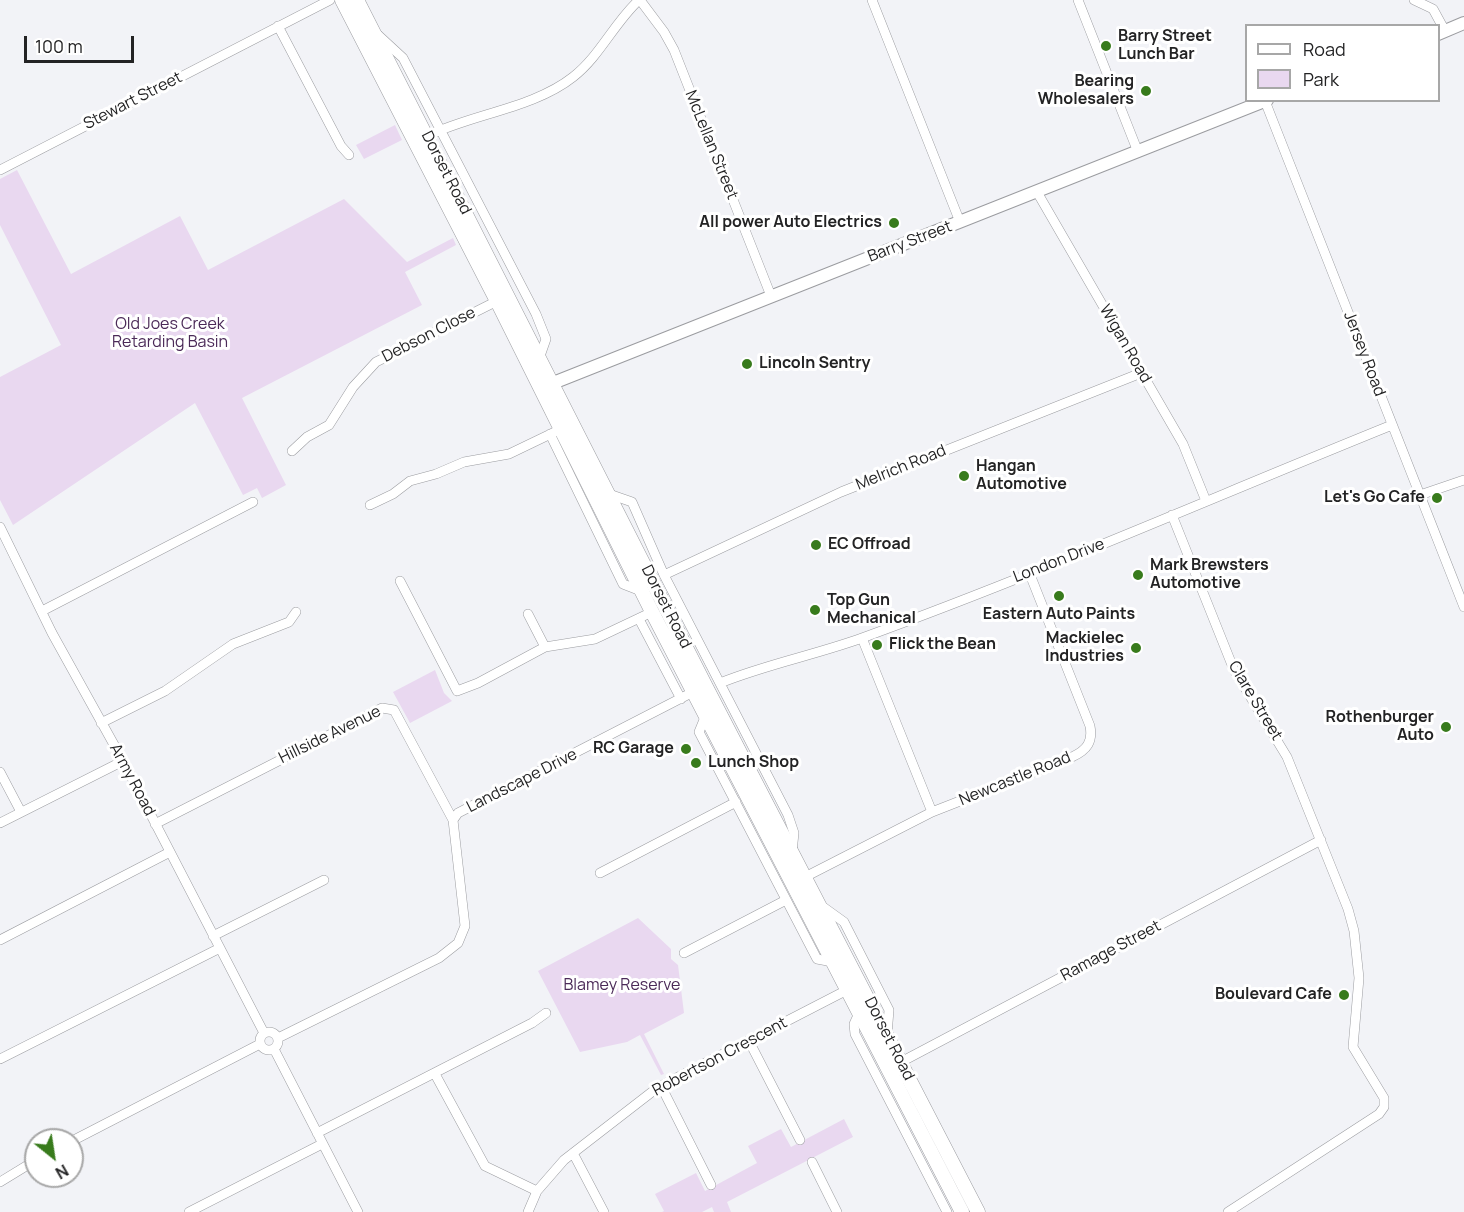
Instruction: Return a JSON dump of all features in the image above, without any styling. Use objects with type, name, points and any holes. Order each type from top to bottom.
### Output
[{"type":"main road","name":"Dorset Road","points":[[342,0],[497,301],[609,494],[693,692],[792,852],[978,1212]]},
{"type":"main road","name":"Dorset Road","points":[[357,0],[540,356],[555,431],[599,506],[962,1212]]},
{"type":"main road","points":[[1442,32],[1464,23]]},
{"type":"main road","name":"Barry Street","points":[[547,386],[1263,102]]},
{"type":"main road","points":[[599,506],[609,494]]},
{"type":"main road","points":[[847,990],[860,983]]},
{"type":"main road","points":[[888,1069],[901,1062]]},
{"type":"main road","points":[[939,1166],[946,1151]]},
{"type":"street","name":"Stewart Street","points":[[0,170],[330,0]]},
{"type":"street","points":[[427,136],[563,84],[593,58],[613,28],[639,0]]},
{"type":"street","name":"McLellan Street","points":[[639,0],[674,50],[771,296]]},
{"type":"street","points":[[872,0],[960,222]]},
{"type":"street","points":[[1078,0],[1138,152]]},
{"type":"street","points":[[1414,0],[1433,9],[1439,24]]},
{"type":"street","points":[[278,26],[340,146],[349,155]]},
{"type":"street","points":[[375,34],[390,44],[403,58],[441,130],[544,332],[545,347],[540,356]]},
{"type":"street","name":"Jersey Road","points":[[1266,102],[1464,607]]},
{"type":"street","name":"Wigan Road","points":[[1037,192],[1183,444],[1206,501]]},
{"type":"street","name":"Debson Close","points":[[292,451],[307,437],[328,424],[360,377],[376,362],[497,301]]},
{"type":"street","name":"Melrich Road","points":[[664,575],[841,492],[1142,373]]},
{"type":"street","name":"London Drive","points":[[720,683],[779,661],[862,638],[1172,515],[1392,424]]},
{"type":"street","points":[[370,505],[393,494],[410,481],[436,474],[464,462],[509,454],[555,431],[623,584],[641,591]]},
{"type":"street","points":[[1420,495],[1464,480]]},
{"type":"street","points":[[609,494],[632,502],[664,575],[788,815],[794,833],[792,852]]},
{"type":"street","points":[[42,611],[254,502]]},
{"type":"street","name":"Clare Street","points":[[1172,515],[1231,664],[1287,757],[1340,885],[1354,931],[1359,978],[1353,1047],[1384,1098],[1384,1107],[1379,1114],[1228,1212]]},
{"type":"street","name":"Army Road","points":[[0,527],[264,1033]]},
{"type":"street","name":"Newcastle Road","points":[[805,877],[932,812],[1083,752],[1092,737],[1029,572]]},
{"type":"street","points":[[400,581],[457,691],[478,683],[545,647],[595,639],[652,612]]},
{"type":"street","points":[[101,723],[165,692],[233,644],[289,622],[296,612]]},
{"type":"street","points":[[528,614],[545,647]]},
{"type":"street","points":[[639,619],[693,692]]},
{"type":"street","points":[[862,638],[932,812]]},
{"type":"street","name":"Landscape Drive","points":[[278,1038],[439,958],[458,943],[465,919],[453,820],[458,813],[693,692]]},
{"type":"street","name":"Hillside Avenue","points":[[155,824],[388,707],[394,710],[453,820]]},
{"type":"street","points":[[706,715],[699,732],[817,959],[833,962]]},
{"type":"street","points":[[0,823],[123,761]]},
{"type":"street","points":[[0,772],[21,812]]},
{"type":"street","points":[[600,873],[736,802]]},
{"type":"street","points":[[744,819],[767,835]]},
{"type":"street","name":"Ramage Street","points":[[901,1062],[1322,840]]},
{"type":"street","points":[[0,940],[170,852]]},
{"type":"street","points":[[213,936],[324,880]]},
{"type":"street","points":[[684,953],[786,900]]},
{"type":"street","points":[[819,904],[844,922],[889,1010],[886,1035]]},
{"type":"street","points":[[0,1059],[219,948]]},
{"type":"street","name":"Robertson Crescent","points":[[528,1212],[537,1191],[573,1153],[661,1086],[847,990]]},
{"type":"street","points":[[317,1133],[532,1023],[546,1012]]},
{"type":"street","points":[[859,1013],[854,1023],[855,1034],[947,1212]]},
{"type":"street","points":[[84,1135],[260,1044],[264,1033],[272,1032],[278,1038],[274,1049],[358,1212]]},
{"type":"street","points":[[749,1041],[800,1140]]},
{"type":"street","points":[[260,1044],[266,1050],[274,1049]]},
{"type":"street","points":[[435,1074],[485,1166],[537,1191]]},
{"type":"street","points":[[661,1086],[711,1185]]},
{"type":"street","points":[[189,1212],[322,1144]]},
{"type":"street","points":[[573,1153],[604,1212]]},
{"type":"street","points":[[812,1162],[837,1212]]},
{"type":"street","points":[[0,1182],[24,1167]]},
{"type":"green space","points":[[395,125],[402,140],[364,159],[356,145]]},
{"type":"green space","name":"Old Joes Creek Retarding Basin","points":[[17,170],[71,274],[180,216],[208,270],[344,199],[407,262],[453,238],[456,245],[405,272],[422,305],[242,398],[286,485],[262,498],[257,488],[243,495],[195,403],[13,525],[0,500],[0,377],[61,345],[0,225],[0,179]]},
{"type":"green space","points":[[435,670],[444,693],[452,701],[410,723],[393,692]]},
{"type":"green space","name":"Blamey Reserve","points":[[638,918],[671,949],[671,959],[678,965],[684,1013],[644,1034],[664,1074],[661,1075],[640,1035],[627,1042],[580,1052],[538,971]]},
{"type":"green space","points":[[844,1119],[853,1137],[727,1202],[731,1212],[714,1212],[712,1207],[702,1212],[662,1212],[664,1211],[655,1194],[696,1173],[705,1191],[757,1163],[748,1146],[781,1129],[791,1147]]},
{"type":"place","name":"Barry Street Lunch Bar","points":[[1106,46]]},
{"type":"place","name":"Bearing Wholesalers","points":[[1146,91]]},
{"type":"place","name":"All power Auto Electrics","points":[[894,223]]},
{"type":"place","name":"Lincoln Sentry","points":[[747,364]]},
{"type":"place","name":"Hangan Automotive","points":[[964,476]]},
{"type":"place","name":"Let's Go Cafe","points":[[1437,498]]},
{"type":"place","name":"EC Offroad","points":[[816,545]]},
{"type":"place","name":"Mark Brewsters Automotive","points":[[1138,575]]},
{"type":"place","name":"Eastern Auto Paints","points":[[1059,596]]},
{"type":"place","name":"Top Gun Mechanical","points":[[815,610]]},
{"type":"place","name":"Flick the Bean","points":[[877,645]]},
{"type":"place","name":"Mackielec Industries","points":[[1136,648]]},
{"type":"place","name":"Rothenburger Auto","points":[[1446,727]]},
{"type":"place","name":"RC Garage","points":[[686,749]]},
{"type":"place","name":"Lunch Shop","points":[[696,763]]},
{"type":"place","name":"Boulevard Cafe","points":[[1344,995]]}]
